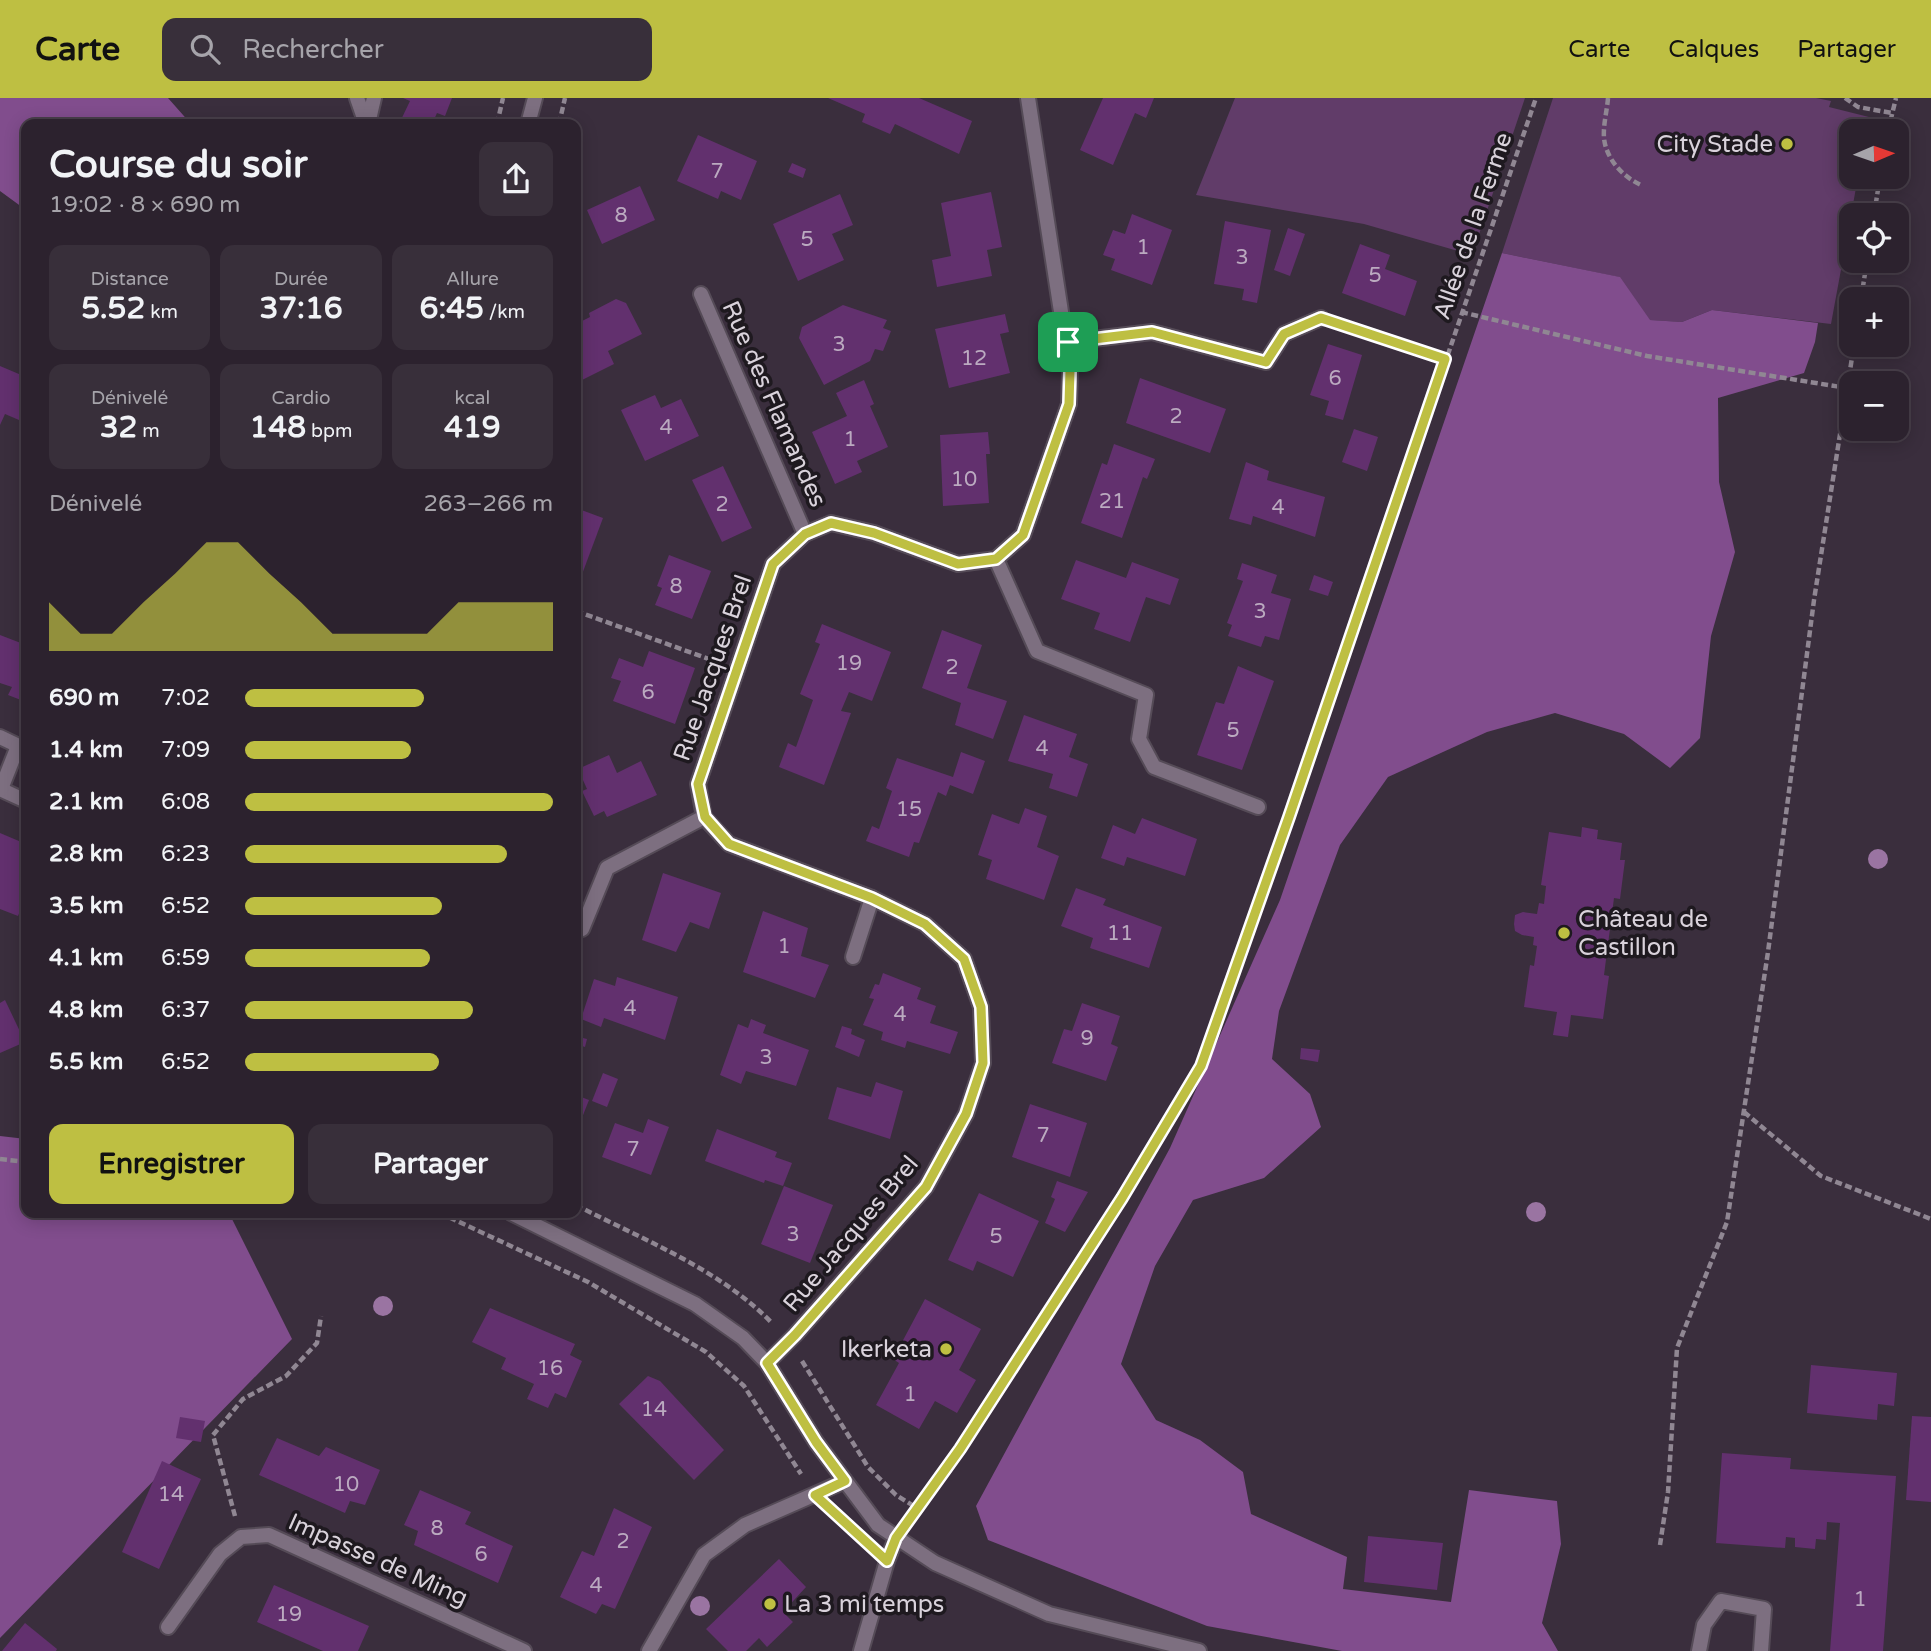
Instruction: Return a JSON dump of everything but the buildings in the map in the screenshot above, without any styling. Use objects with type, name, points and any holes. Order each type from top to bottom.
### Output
[{"type":"street","points":[[357,98],[365,119]]},
{"type":"street","points":[[368,119],[374,98]]},
{"type":"street","points":[[529,119],[535,98]]},
{"type":"street","points":[[1027,98],[1068,342],[1069,404],[1023,535],[996,559],[1037,651],[1146,695],[1139,739],[1154,767],[1258,807]]},
{"type":"street","name":"Rue des Flamandes","points":[[701,293],[805,534]]},
{"type":"street","points":[[1068,342],[1152,332],[1266,362],[1284,334],[1321,318]]},
{"type":"street","name":"Rue Jacques Brel","points":[[767,1363],[926,1187],[966,1114],[983,1063],[981,1007],[964,959],[925,924],[872,898],[729,844],[705,817],[698,784],[773,564],[805,534],[831,523],[874,533],[958,564],[996,559]]},
{"type":"street","points":[[0,737],[21,748]]},
{"type":"street","points":[[21,750],[0,789],[21,798]]},
{"type":"street","points":[[582,929],[607,869],[705,817]]},
{"type":"street","points":[[853,957],[872,898]]},
{"type":"street","points":[[521,1218],[695,1304],[743,1338],[767,1363],[816,1442],[878,1525],[935,1563],[1049,1615],[1199,1651]]},
{"type":"street","points":[[649,1651],[704,1555],[744,1525],[845,1481]]},
{"type":"street","name":"Impasse de Ming","points":[[241,1537],[268,1535],[524,1651]]},
{"type":"street","points":[[168,1628],[220,1555],[241,1537]]},
{"type":"street","points":[[861,1651],[896,1538]]},
{"type":"street","points":[[1699,1651],[1704,1625],[1721,1601],[1764,1609],[1760,1651]]},
{"type":"path","points":[[498,119],[503,98]]},
{"type":"path","points":[[560,119],[565,98]]},
{"type":"path","name":"Allée de la Ferme","points":[[896,1538],[960,1449],[1122,1198],[1201,1066],[1461,312],[1477,276],[1536,98]]},
{"type":"path","points":[[1608,98],[1604,140],[1613,162],[1628,180],[1641,186]]},
{"type":"path","points":[[1845,98],[1858,107],[1892,113]]},
{"type":"path","points":[[1891,119],[1896,98]]},
{"type":"path","points":[[1461,312],[1647,356],[1839,386]]},
{"type":"path","points":[[1321,318],[1445,359]]},
{"type":"path","points":[[1660,1545],[1668,1492],[1677,1348],[1727,1222],[1768,952],[1814,600],[1839,439]]},
{"type":"path","points":[[581,613],[737,669]]},
{"type":"path","points":[[1744,1112],[1821,1176],[1931,1219]]},
{"type":"path","points":[[0,1159],[21,1161]]},
{"type":"path","points":[[451,1218],[588,1282],[706,1352],[744,1387],[815,1495]]},
{"type":"path","points":[[241,1537],[213,1435],[243,1399],[286,1376],[317,1343],[321,1316]]},
{"type":"shaded area","points":[[0,98],[168,98],[187,119],[21,119],[21,206],[0,191]]},
{"type":"shaded area","points":[[1235,98],[1525,98],[1472,255],[1364,224],[1196,195]]},
{"type":"shaded area","points":[[1553,98],[1816,98],[1831,101],[1829,107],[1869,117],[1839,119],[1839,189],[1856,189],[1853,203],[1839,203],[1840,273],[1831,324],[1712,310],[1682,322],[1649,320],[1619,277],[1502,253]]},
{"type":"shaded area","points":[[1502,253],[1620,277],[1650,320],[1682,322],[1712,310],[1818,323],[1815,342],[1804,373],[1718,398],[1719,482],[1735,552],[1711,636],[1700,738],[1670,768],[1624,734],[1555,713],[1487,732],[1388,777],[1340,845],[1279,1011],[1272,1059],[1310,1094],[1321,1127],[1264,1178],[1193,1200],[1155,1266],[1121,1364],[1156,1420],[1200,1440],[1243,1472],[1251,1514],[1347,1557],[1343,1589],[1451,1602],[1469,1490],[1557,1501],[1561,1544],[1542,1623],[1558,1651],[1342,1651],[1207,1626],[988,1540],[976,1506],[1170,1148],[1280,900]]},
{"type":"shaded area","points":[[0,1136],[21,1138],[21,1218],[232,1218],[292,1339],[0,1638]]},
{"type":"place","name":"City Stade","points":[[1787,144]]},
{"type":"place","name":"Château de Castillon","points":[[1564,933]]},
{"type":"place","name":"Ikerketa","points":[[946,1349]]},
{"type":"place","name":"La 3 mi temps","points":[[770,1604]]},
{"type":"route","points":[[1321,318],[1445,359],[1201,1066],[1122,1198],[960,1449],[896,1538],[887,1561],[815,1495],[845,1481],[816,1442],[767,1363],[781,1351],[926,1187],[966,1114],[983,1063],[981,1007],[964,959],[925,924],[872,898],[729,844],[705,817],[698,784],[773,564],[805,534],[831,523],[874,533],[958,564],[996,559],[1023,535],[1069,404],[1068,342],[1152,332],[1266,362],[1284,334],[1321,318]]}]
